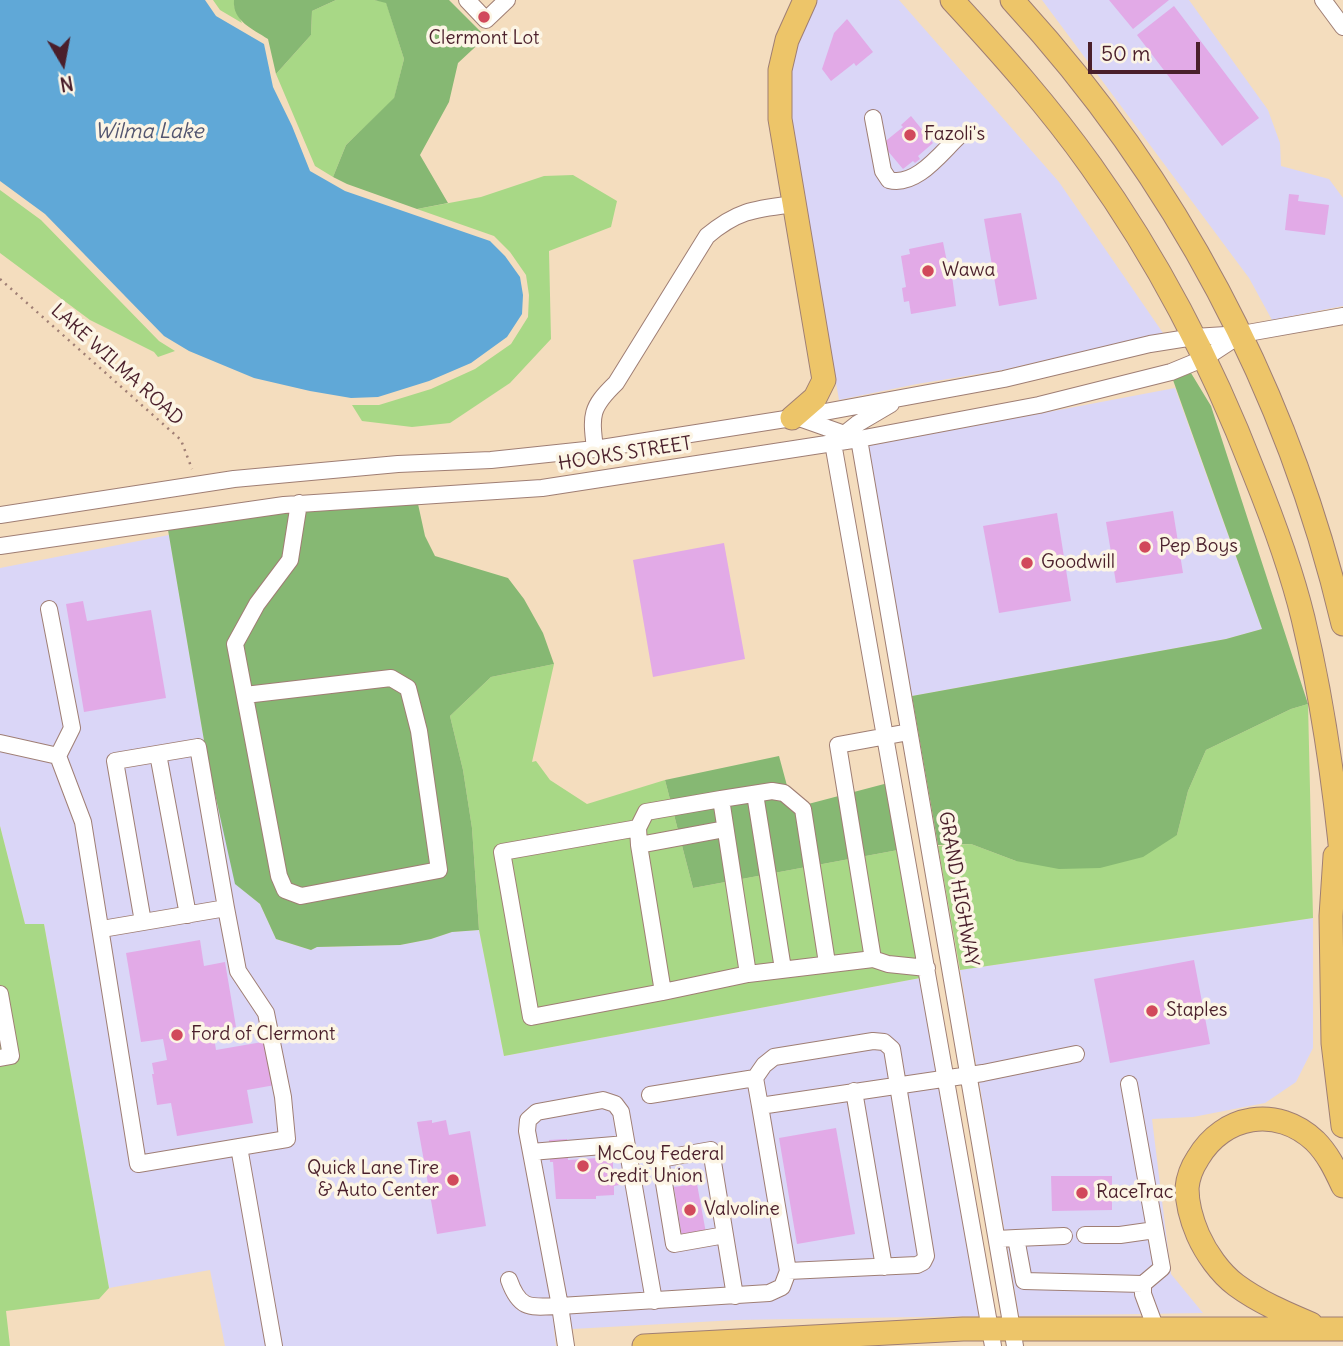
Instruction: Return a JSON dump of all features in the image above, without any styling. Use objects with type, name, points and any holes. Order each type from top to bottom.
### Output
[{"type":"highway","points":[[792,418],[815,398],[824,380],[782,137],[778,95],[787,40],[805,0]]},
{"type":"highway","points":[[952,0],[1009,62],[1090,164],[1146,251],[1205,358],[1258,481],[1302,617],[1326,732],[1343,873]]},
{"type":"highway","points":[[1012,0],[1047,38],[1147,173],[1205,266],[1242,334],[1287,437],[1318,531],[1343,624]]},
{"type":"highway","points":[[1318,531],[1343,592]]},
{"type":"highway","points":[[1336,803],[1331,916],[1333,1043],[1343,1126]]},
{"type":"highway","points":[[1332,1328],[1271,1307],[1234,1284],[1205,1251],[1193,1224],[1187,1188],[1191,1170],[1205,1146],[1224,1128],[1243,1121],[1270,1120],[1292,1126],[1314,1140],[1331,1160],[1343,1185]]},
{"type":"highway","points":[[644,1346],[1014,1338],[1156,1329],[1332,1328]]},
{"type":"street","points":[[467,0],[486,20],[507,0]]},
{"type":"street","points":[[1323,0],[1343,27]]},
{"type":"street","points":[[873,118],[883,171],[888,180],[897,182],[908,180],[922,171],[958,136]]},
{"type":"street","points":[[595,449],[592,427],[594,409],[616,383],[707,236],[745,211],[794,204]]},
{"type":"street","name":"HOOKS STREET","points":[[0,516],[233,479],[384,465],[491,460],[595,449],[792,418],[1004,379],[1150,344],[1194,337],[1242,334],[1343,316]]},
{"type":"street","name":"HOOKS STREET","points":[[0,546],[299,503],[542,488],[845,439],[1039,405],[1171,372],[1205,358],[1242,334]]},
{"type":"street","points":[[845,439],[885,406],[913,395]]},
{"type":"street","points":[[792,418],[805,419],[845,439]]},
{"type":"street","points":[[845,439],[885,736],[992,1337]]},
{"type":"street","name":"GRAND HIGHWAY","points":[[845,439],[909,732],[1014,1338]]},
{"type":"street","points":[[245,695],[391,678],[408,688],[419,731],[439,870],[301,895],[285,890],[279,876],[235,644],[257,604],[290,560],[299,503]]},
{"type":"street","points":[[49,609],[72,728],[58,756],[83,822],[138,1164],[286,1139],[283,1097],[266,1013],[238,971],[198,747],[115,761],[143,922]]},
{"type":"street","points":[[873,959],[838,745],[909,732]]},
{"type":"street","points":[[0,743],[58,756]]},
{"type":"street","points":[[158,754],[188,915]]},
{"type":"street","points":[[663,992],[638,828],[646,812],[721,799],[772,791],[784,793],[803,809],[827,964]]},
{"type":"street","points":[[755,794],[783,969]]},
{"type":"street","points":[[721,799],[748,974]]},
{"type":"street","points":[[638,828],[502,852],[531,1017],[783,969],[873,959],[888,964],[927,968]]},
{"type":"street","points":[[639,845],[725,830]]},
{"type":"street","points":[[102,929],[226,908]]},
{"type":"street","points":[[0,994],[11,1056],[0,1058]]},
{"type":"street","points":[[650,1095],[755,1077],[774,1057],[873,1041],[884,1042],[892,1049],[926,1256],[923,1262],[917,1265],[788,1271]]},
{"type":"street","points":[[760,1106],[969,1075],[1076,1054]]},
{"type":"street","points":[[509,1280],[514,1295],[530,1307],[736,1296],[782,1287],[788,1271],[755,1077]]},
{"type":"street","points":[[1016,1238],[1024,1280],[1143,1284],[1162,1268],[1129,1084]]},
{"type":"street","points":[[854,1091],[884,1267]]},
{"type":"street","points":[[566,1346],[527,1131],[528,1120],[537,1112],[603,1100],[615,1104],[621,1112],[653,1301]]},
{"type":"street","points":[[531,1152],[626,1144]]},
{"type":"street","points":[[239,1147],[274,1346]]},
{"type":"street","points":[[725,1235],[674,1244],[660,1159],[710,1150],[736,1296]]},
{"type":"street","points":[[1085,1235],[1120,1235],[1155,1230]]},
{"type":"street","points":[[997,1239],[1063,1236]]},
{"type":"street","points":[[1143,1284],[1143,1294],[1156,1329]]},
{"type":"path","name":"LAKE WILMA ROAD","points":[[0,279],[181,440],[198,485]]},
{"type":"shaded area","points":[[814,0],[899,0],[1059,182],[1163,333],[1003,370],[839,400],[786,96],[795,43]]},
{"type":"shaded area","points":[[1042,0],[1189,0],[1268,110],[1280,143],[1281,166],[1329,179],[1343,198],[1343,306],[1272,320],[1249,278]]},
{"type":"shaded area","points":[[1175,388],[1262,629],[1226,639],[912,696],[868,446]]},
{"type":"shaded area","points":[[169,535],[207,758],[236,884],[260,904],[276,939],[311,950],[317,947],[400,945],[452,932],[479,930],[504,1056],[920,978],[979,1316],[736,1320],[554,1330],[556,1346],[225,1346],[210,1270],[109,1288],[44,924],[25,924],[0,826],[0,568]]},
{"type":"shaded area","points":[[1313,918],[1313,1048],[1296,1082],[1265,1103],[1193,1117],[1152,1119],[1171,1274],[1203,1313],[1019,1316],[960,970]]},
{"type":"green space","points":[[213,0],[234,0],[242,23],[220,10]]},
{"type":"green space","points":[[234,0],[336,0],[312,11],[311,35],[276,74],[268,39],[240,19],[236,14]]},
{"type":"green space","points":[[336,0],[386,2],[404,59],[394,99],[346,145],[333,177],[315,166],[276,74],[311,35],[312,11]]},
{"type":"green space","points":[[374,0],[449,0],[486,37],[458,63],[449,102],[420,155],[448,203],[417,209],[333,177],[346,145],[394,98],[404,59],[386,3]]},
{"type":"green space","points":[[573,175],[617,201],[611,227],[549,251],[551,339],[510,383],[450,423],[412,427],[362,421],[352,405],[379,405],[431,389],[475,369],[511,344],[528,317],[526,275],[510,252],[494,236],[417,209],[481,197],[544,176]]},
{"type":"green space","points":[[0,190],[41,220],[159,341],[175,351],[158,357],[154,352],[90,320],[0,253]]},
{"type":"green space","points":[[1191,373],[1211,406],[1308,704],[1291,709],[1206,750],[1188,791],[1177,835],[1143,857],[1100,868],[1059,869],[1016,861],[971,844],[938,845],[912,696],[1226,639],[1262,629],[1173,380]]},
{"type":"green space","points":[[418,504],[425,536],[435,556],[508,578],[524,599],[543,633],[554,664],[491,677],[450,716],[463,770],[472,828],[479,930],[452,932],[400,945],[317,947],[311,950],[276,939],[260,904],[235,884],[207,758],[168,530],[285,513]]},
{"type":"green space","points":[[554,664],[532,762],[536,761],[550,780],[587,804],[665,780],[693,888],[898,850],[920,978],[504,1056],[479,930],[472,828],[463,770],[450,716],[491,677]]},
{"type":"green space","points":[[1308,704],[1313,918],[960,970],[938,846],[971,844],[1016,861],[1177,835],[1188,791],[1206,750],[1291,709]]},
{"type":"green space","points":[[779,756],[793,808],[888,783],[898,850],[693,888],[665,780]]},
{"type":"green space","points":[[0,826],[25,924],[44,924],[109,1288],[99,1299],[6,1311],[10,1346],[0,1346]]},
{"type":"water","name":"Wilma Lake","points":[[0,0],[205,0],[216,16],[264,44],[273,87],[310,171],[345,191],[490,241],[520,277],[522,314],[507,337],[471,363],[429,381],[378,397],[351,398],[254,378],[189,351],[164,336],[45,214],[0,181]]},
{"type":"building","points":[[1109,0],[1169,0],[1133,29]]},
{"type":"building","points":[[1174,6],[1259,118],[1222,146],[1137,35]]},
{"type":"building","points":[[847,19],[873,52],[831,81],[822,69],[834,33]]},
{"type":"building","name":"Fazoli's","points":[[911,116],[933,143],[918,156],[920,159],[903,169],[882,144],[903,127],[901,125]]},
{"type":"building","points":[[1289,194],[1299,195],[1298,201],[1329,205],[1325,235],[1285,230]]},
{"type":"building","points":[[1021,213],[1037,299],[999,306],[984,219]]},
{"type":"building","name":"Wawa","points":[[943,242],[947,262],[950,261],[956,306],[911,314],[909,301],[904,302],[902,288],[906,287],[901,256],[910,254],[909,249]]},
{"type":"building","name":"Pep Boys","points":[[1173,511],[1183,573],[1116,583],[1106,522]]},
{"type":"building","name":"Goodwill","points":[[1057,513],[1071,601],[999,613],[983,526]]},
{"type":"building","points":[[724,543],[745,659],[653,677],[633,560]]},
{"type":"building","points":[[83,601],[87,621],[151,610],[166,698],[84,712],[66,604]]},
{"type":"building","name":"Ford of Clermont","points":[[200,940],[204,966],[225,962],[236,1027],[213,1031],[216,1050],[268,1041],[275,1085],[247,1090],[253,1123],[177,1136],[171,1103],[157,1105],[152,1074],[152,1063],[167,1060],[163,1039],[141,1042],[126,953]]},
{"type":"building","name":"Staples","points":[[1194,960],[1210,1044],[1110,1063],[1094,979]]},
{"type":"building","name":"Quick Lane Tire & Auto Center","points":[[432,1120],[432,1123],[446,1120],[449,1135],[470,1131],[486,1226],[437,1234],[417,1122]]},
{"type":"building","points":[[836,1128],[855,1234],[797,1244],[779,1138]]},
{"type":"building","name":"McCoy Federal Credit Union","points":[[567,1139],[568,1160],[613,1157],[613,1171],[618,1171],[619,1185],[614,1186],[614,1195],[596,1196],[596,1199],[556,1199],[549,1140]]},
{"type":"building","name":"RaceTrac","points":[[1051,1176],[1112,1176],[1112,1210],[1052,1211]]},
{"type":"building","name":"Valvoline","points":[[697,1184],[706,1233],[682,1237],[674,1187]]},
{"type":"place","name":"Clermont Lot","points":[[484,17]]},
{"type":"place","name":"Fazoli's","points":[[910,135]]},
{"type":"place","name":"Wawa","points":[[928,271]]},
{"type":"place","name":"Pep Boys","points":[[1145,547]]},
{"type":"place","name":"Goodwill","points":[[1027,563]]},
{"type":"place","name":"Staples","points":[[1152,1011]]},
{"type":"place","name":"Ford of Clermont","points":[[177,1035]]},
{"type":"place","name":"McCoy Federal Credit Union","points":[[583,1166]]},
{"type":"place","name":"Quick Lane Tire & Auto Center","points":[[453,1180]]},
{"type":"place","name":"RaceTrac","points":[[1082,1193]]},
{"type":"place","name":"Valvoline","points":[[690,1210]]}]
